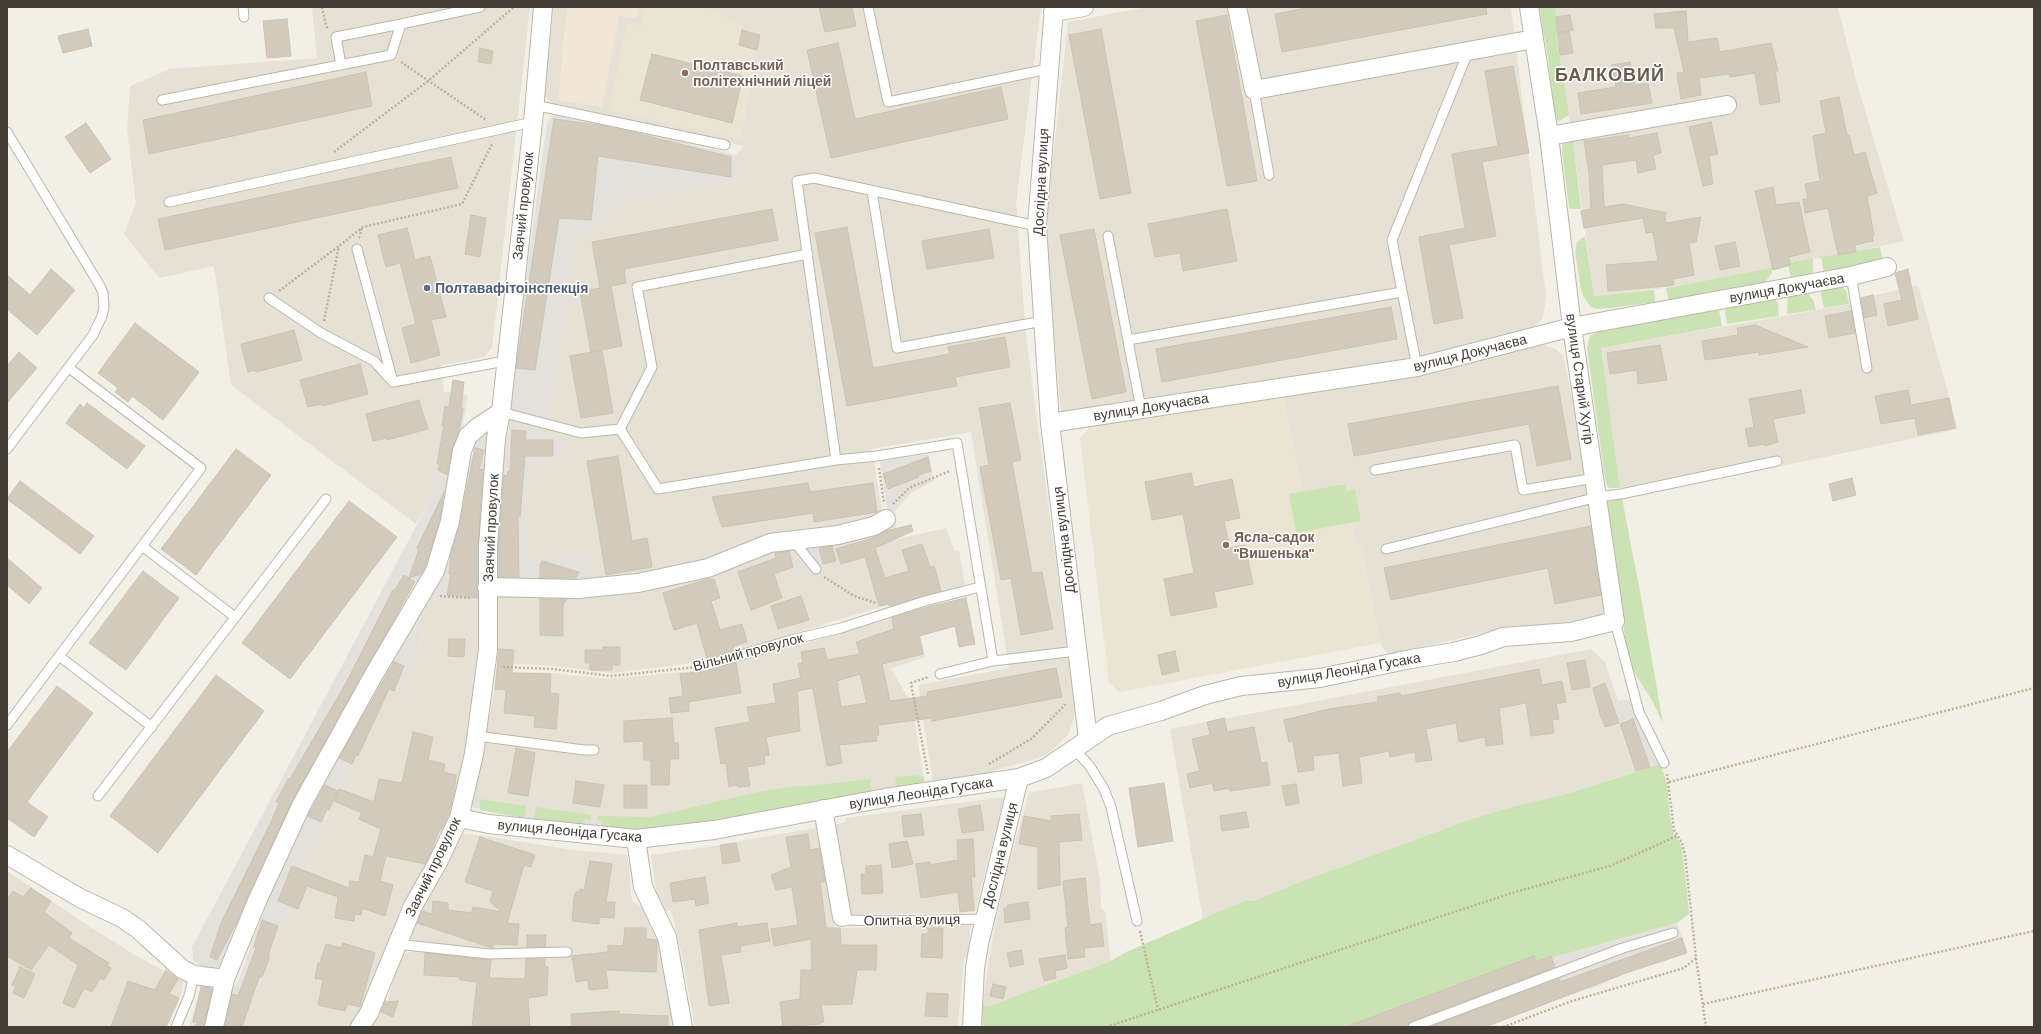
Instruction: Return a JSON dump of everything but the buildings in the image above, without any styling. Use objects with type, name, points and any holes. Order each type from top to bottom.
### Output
[{"type":"street","name":"Заячий провулок","points":[[360,1027],[368,1013],[413,906],[438,862],[458,818],[477,736],[487,666],[489,634],[488,593],[492,483],[534,113],[543,7]]},
{"type":"street","points":[[1054,10],[1084,7]]},
{"type":"street","points":[[1237,7],[1254,90],[1534,39]]},
{"type":"street","name":"вулиця Старий Хутір","points":[[1529,7],[1549,136],[1572,327],[1615,621]]},
{"type":"street","name":"Дослідна вулиця","points":[[1054,10],[1048,69],[1037,226],[1050,423],[1077,651],[1081,744]]},
{"type":"street","points":[[1549,136],[1727,105]]},
{"type":"street","name":"вулиця Докучаєва","points":[[1050,423],[1417,367],[1572,327],[1851,276],[1887,267]]},
{"type":"street","points":[[214,1027],[225,979],[257,901],[302,804],[435,571],[450,521],[462,451],[468,436],[478,427],[501,412]]},
{"type":"street","points":[[488,593],[578,589],[638,583],[696,571],[770,543],[838,536],[874,526],[886,519]]},
{"type":"street","name":"вулиця Леоніда Гусака","points":[[1081,744],[1108,726],[1161,712],[1205,695],[1235,688],[1320,678],[1470,648],[1503,637],[1572,632],[1615,621]]},
{"type":"street","points":[[1019,778],[1046,768],[1081,744]]},
{"type":"street","name":"Дослідна вулиця","points":[[972,1027],[975,968],[984,919],[1019,778]]},
{"type":"street","name":"вулиця Леоніда Гусака","points":[[458,818],[489,824],[636,839],[714,830],[930,791],[1019,778]]},
{"type":"street","points":[[823,810],[842,917]]},
{"type":"street","points":[[636,839],[643,887],[667,937],[683,1027]]},
{"type":"street","points":[[7,855],[80,898],[122,918],[138,929],[182,969],[194,975],[225,979]]},
{"type":"lane","points":[[242,7],[244,17]]},
{"type":"lane","points":[[341,65],[336,37],[480,7]]},
{"type":"lane","points":[[868,7],[888,102],[1048,69]]},
{"type":"lane","points":[[162,100],[391,55],[401,24]]},
{"type":"lane","points":[[1417,367],[1392,240],[1468,52]]},
{"type":"lane","points":[[1254,90],[1269,175]]},
{"type":"lane","points":[[169,202],[500,129],[534,113],[725,145]]},
{"type":"lane","points":[[7,132],[103,292],[104,307],[99,324],[93,335],[7,449]]},
{"type":"lane","points":[[836,460],[797,182],[814,178],[1037,226]]},
{"type":"lane","points":[[872,191],[896,348],[1043,321]]},
{"type":"lane","points":[[1108,236],[1142,409]]},
{"type":"lane","points":[[357,249],[392,382]]},
{"type":"lane","points":[[620,429],[652,367],[637,286],[808,254]]},
{"type":"lane","points":[[1851,276],[1867,368]]},
{"type":"lane","points":[[1128,340],[1402,292]]},
{"type":"lane","points":[[269,298],[322,333],[374,361],[392,382]]},
{"type":"lane","points":[[392,382],[505,361]]},
{"type":"lane","points":[[7,725],[201,468],[69,368]]},
{"type":"lane","points":[[501,412],[581,433],[620,429]]},
{"type":"lane","points":[[620,429],[658,489],[836,460],[877,456],[957,443],[993,661]]},
{"type":"lane","points":[[1375,470],[1515,445],[1523,490],[1595,478]]},
{"type":"lane","points":[[1386,549],[1598,497],[1621,494],[1777,461]]},
{"type":"lane","points":[[98,796],[326,499]]},
{"type":"lane","points":[[792,540],[816,569]]},
{"type":"lane","points":[[142,546],[235,617]]},
{"type":"lane","name":"Вільний провулок","points":[[708,665],[791,640],[841,628],[925,601],[980,587]]},
{"type":"lane","points":[[1615,621],[1639,712],[1664,763]]},
{"type":"lane","points":[[940,674],[993,661],[1077,651]]},
{"type":"lane","points":[[59,656],[152,726]]},
{"type":"lane","points":[[477,736],[594,750]]},
{"type":"lane","points":[[1081,744],[1089,765],[1104,789],[1112,814],[1138,921]]},
{"type":"lane","name":"Опитна вулиця","points":[[842,917],[846,920],[902,921],[984,919]]},
{"type":"lane","points":[[1413,1027],[1623,948],[1673,933]]},
{"type":"lane","points":[[396,944],[489,954],[567,952]]},
{"type":"lane","points":[[176,1027],[189,996],[194,975]]},
{"type":"path","points":[[322,7],[326,26],[336,37]]},
{"type":"path","points":[[331,154],[428,81],[514,7]]},
{"type":"path","points":[[391,55],[500,129],[462,204]]},
{"type":"path","points":[[322,333],[339,246]]},
{"type":"path","points":[[877,456],[886,519]]},
{"type":"path","points":[[886,519],[892,505],[909,488],[928,479],[961,468]]},
{"type":"path","points":[[816,569],[824,578],[854,596],[878,604]]},
{"type":"path","points":[[422,592],[438,596],[488,593]]},
{"type":"path","name":"Вільний провулок","points":[[487,666],[553,669],[619,676],[708,665]]},
{"type":"path","points":[[930,791],[911,683],[940,674]]},
{"type":"path","points":[[1706,1027],[1696,958],[1685,855],[1682,843],[1677,836],[1671,814],[1669,782],[2034,688]]},
{"type":"path","points":[[987,765],[1031,739],[1066,704],[1069,697]]},
{"type":"path","points":[[1106,1027],[1238,982],[1400,931],[1515,892],[1610,866],[1677,836]]},
{"type":"path","points":[[1138,921],[1158,1010]]},
{"type":"path","points":[[1703,1004],[2034,931]]},
{"type":"path","points":[[1503,1027],[1572,1001],[1684,968],[1696,958]]},
{"type":"shaded area","points":[[312,7],[530,7],[492,348],[484,357],[441,366],[444,392],[429,502],[416,524],[231,385],[214,266],[159,278],[124,234],[136,203],[127,129],[130,86],[170,69],[317,58]]},
{"type":"shaded area","points":[[549,7],[1041,7],[1016,202],[1026,336],[1076,713],[1068,735],[1050,752],[1039,758],[999,769],[984,776],[933,784],[918,685],[1009,668],[971,432],[872,449],[883,518],[720,560],[594,585],[592,557],[526,559],[525,504],[531,462],[562,456],[563,439],[535,430],[509,429],[508,409],[549,420],[576,240],[629,199],[735,182],[740,165],[736,155],[744,146],[553,104],[545,97],[542,87]]},
{"type":"shaded area","points":[[567,7],[639,7],[636,18],[619,16],[602,107],[558,100]]},
{"type":"shaded area","name":"Полтавський політехнічний ліцей","points":[[644,7],[708,7],[742,26],[738,46],[757,51],[741,140],[609,110],[627,23],[641,25]]},
{"type":"shaded area","points":[[1147,7],[1511,7],[1546,297],[1543,318],[1532,329],[1408,359],[1061,414],[1045,230],[1068,22]]},
{"type":"shaded area","points":[[1555,7],[1838,7],[1858,87],[1904,241],[1833,256],[1790,263],[1790,266],[1656,289],[1594,296],[1573,140],[1664,122],[1670,125],[1677,120],[1684,125],[1683,119],[1720,99],[1711,96],[1707,102],[1570,124],[1556,33],[1558,33]]},
{"type":"shaded area","points":[[558,114],[612,125],[736,155],[740,165],[735,182],[629,199],[576,240],[549,421],[508,409],[547,123],[552,115]]},
{"type":"shaded area","points":[[1918,285],[1958,429],[1782,466],[1780,456],[1620,488],[1601,348],[1852,304],[1864,371],[1872,370],[1861,315],[1863,314],[1860,299]]},
{"type":"shaded area","points":[[1543,345],[1556,349],[1563,355],[1598,524],[1613,617],[1499,629],[1389,655],[1380,643],[1362,549],[1355,542],[1352,523],[1361,521],[1355,489],[1346,491],[1345,484],[1303,492],[1282,392],[1421,373]]},
{"type":"shaded area","points":[[444,392],[468,395],[455,468],[434,556],[419,585],[415,582],[352,702],[229,952],[221,966],[210,973],[193,960],[192,947],[429,502]]},
{"type":"shaded area","name":"Ясла-садок \"Вишенька\"","points":[[1282,392],[1303,492],[1289,495],[1296,533],[1352,523],[1355,542],[1362,549],[1380,643],[1120,692],[1109,683],[1080,438],[1096,420]]},
{"type":"shaded area","points":[[518,425],[563,438],[562,456],[531,462],[525,504],[526,559],[593,557],[594,585],[496,583],[494,552],[504,447],[509,429]]},
{"type":"shaded area","points":[[483,434],[492,436],[481,601],[442,598],[434,600],[428,606],[416,626],[425,628],[405,687],[401,695],[389,689],[358,757],[339,788],[287,916],[273,943],[263,978],[243,1027],[189,1027],[202,985],[216,989],[233,988],[240,978],[250,947],[296,828],[447,566],[459,533],[468,471],[477,440]]},
{"type":"shaded area","points":[[928,454],[934,481],[912,492],[894,512],[898,539],[895,543],[881,549],[878,547],[841,564],[776,578],[770,550],[889,521],[880,462]]},
{"type":"shaded area","points":[[946,528],[954,550],[959,550],[965,585],[940,592],[939,589],[750,647],[751,649],[693,663],[613,673],[554,666],[498,663],[495,597],[502,593],[542,592],[770,550],[776,577],[895,543],[898,539]]},
{"type":"shaded area","points":[[442,598],[481,601],[482,640],[475,703],[455,802],[431,863],[400,911],[371,990],[352,1027],[243,1027],[263,978],[273,943],[287,916],[339,788],[358,757],[389,689],[405,687],[425,629],[416,627],[428,606],[434,600]]},
{"type":"shaded area","points":[[945,603],[952,627],[921,636],[925,657],[891,668],[912,705],[925,785],[639,831],[580,826],[524,818],[470,807],[484,743],[597,756],[596,747],[486,732],[498,672],[551,673],[609,679],[723,668],[763,652],[800,645]]},
{"type":"shaded area","points":[[1591,649],[1605,662],[1618,701],[1612,706],[1604,728],[1619,724],[1634,772],[1563,795],[1515,806],[1469,820],[1292,885],[1254,901],[1247,900],[1203,920],[1170,729]]},
{"type":"shaded area","points":[[1631,699],[1634,713],[1661,764],[1634,772],[1620,724],[1603,728],[1598,710],[1612,706],[1618,701]]},
{"type":"shaded area","points":[[1082,783],[1100,880],[1101,909],[1105,911],[1111,961],[989,1006],[982,1006],[994,930],[1004,881],[1029,793]]},
{"type":"shaded area","points":[[1004,797],[975,912],[847,915],[833,825],[846,822],[846,818]]},
{"type":"shaded area","points":[[819,827],[835,928],[971,925],[967,957],[964,958],[958,1027],[695,1027],[683,960],[671,910],[659,912],[651,855],[720,845]]},
{"type":"shaded area","points":[[462,834],[479,835],[572,850],[628,855],[632,901],[646,911],[658,930],[673,1027],[367,1027],[382,1000],[388,1000],[400,956],[409,952],[442,953],[491,960],[491,957],[569,956],[468,949],[405,940],[413,918],[418,920],[420,912],[417,911]]},
{"type":"shaded area","points":[[7,871],[90,927],[135,955],[183,981],[180,998],[166,1027],[7,1027]]},
{"type":"shaded area","points":[[1677,923],[1687,953],[1626,973],[1589,990],[1589,988],[1485,1027],[1344,1027],[1534,956],[1536,962]]},
{"type":"green space","points":[[1539,7],[1555,7],[1558,33],[1556,33],[1569,115],[1559,121],[1556,120],[1555,116],[1548,58]]},
{"type":"green space","points":[[1563,140],[1573,140],[1581,209],[1570,209],[1569,206],[1562,152]]},
{"type":"green space","points":[[1585,236],[1594,296],[1654,290],[1655,302],[1611,308],[1597,309],[1591,307],[1583,296],[1575,252],[1577,242]]},
{"type":"green space","points":[[1880,247],[1883,261],[1824,273],[1821,257]]},
{"type":"green space","points":[[1813,258],[1813,277],[1792,281],[1788,266],[1790,266],[1790,263]]},
{"type":"green space","points":[[1772,268],[1772,273],[1762,286],[1669,302],[1666,288]]},
{"type":"green space","points":[[1839,285],[1846,290],[1849,304],[1824,308],[1821,294],[1822,289]]},
{"type":"green space","points":[[1806,291],[1813,300],[1816,310],[1787,314],[1788,296]]},
{"type":"green space","points":[[1773,296],[1778,304],[1779,316],[1727,324],[1724,305]]},
{"type":"green space","points":[[1718,306],[1722,326],[1601,348],[1620,488],[1609,488],[1606,483],[1604,472],[1587,347],[1590,336],[1602,330]]},
{"type":"green space","points":[[1345,484],[1346,491],[1355,489],[1361,521],[1296,533],[1289,494]]},
{"type":"green space","points":[[1622,498],[1663,724],[1653,702],[1634,672],[1626,646],[1607,502]]},
{"type":"green space","points":[[1661,764],[1667,784],[1670,817],[1674,834],[1682,849],[1687,891],[1689,914],[1677,923],[1536,962],[1534,957],[1344,1027],[983,1027],[982,1006],[989,1006],[1111,961],[1126,952],[1247,900],[1254,901],[1292,885],[1469,820],[1515,806],[1563,795]]},
{"type":"green space","points":[[923,775],[925,785],[897,789],[895,777]]},
{"type":"green space","points":[[870,779],[872,792],[710,824],[639,831],[601,829],[602,820],[597,820],[598,816],[651,817],[758,792],[796,786]]},
{"type":"green space","points":[[479,799],[526,806],[524,818],[480,810]]},
{"type":"green space","points":[[536,807],[591,815],[591,820],[584,819],[583,824],[580,826],[534,820]]},
{"type":"place","name":"Полтавський політехнічний ліцей","points":[[685,73]]},
{"type":"place","name":"Полтавафітоінспекція","points":[[427,288]]},
{"type":"place","name":"Ясла-садок \"Вишенька\"","points":[[1226,545]]},
{"type":"district","name":"БАЛКОВИЙ","points":[[1610,75]]}]
